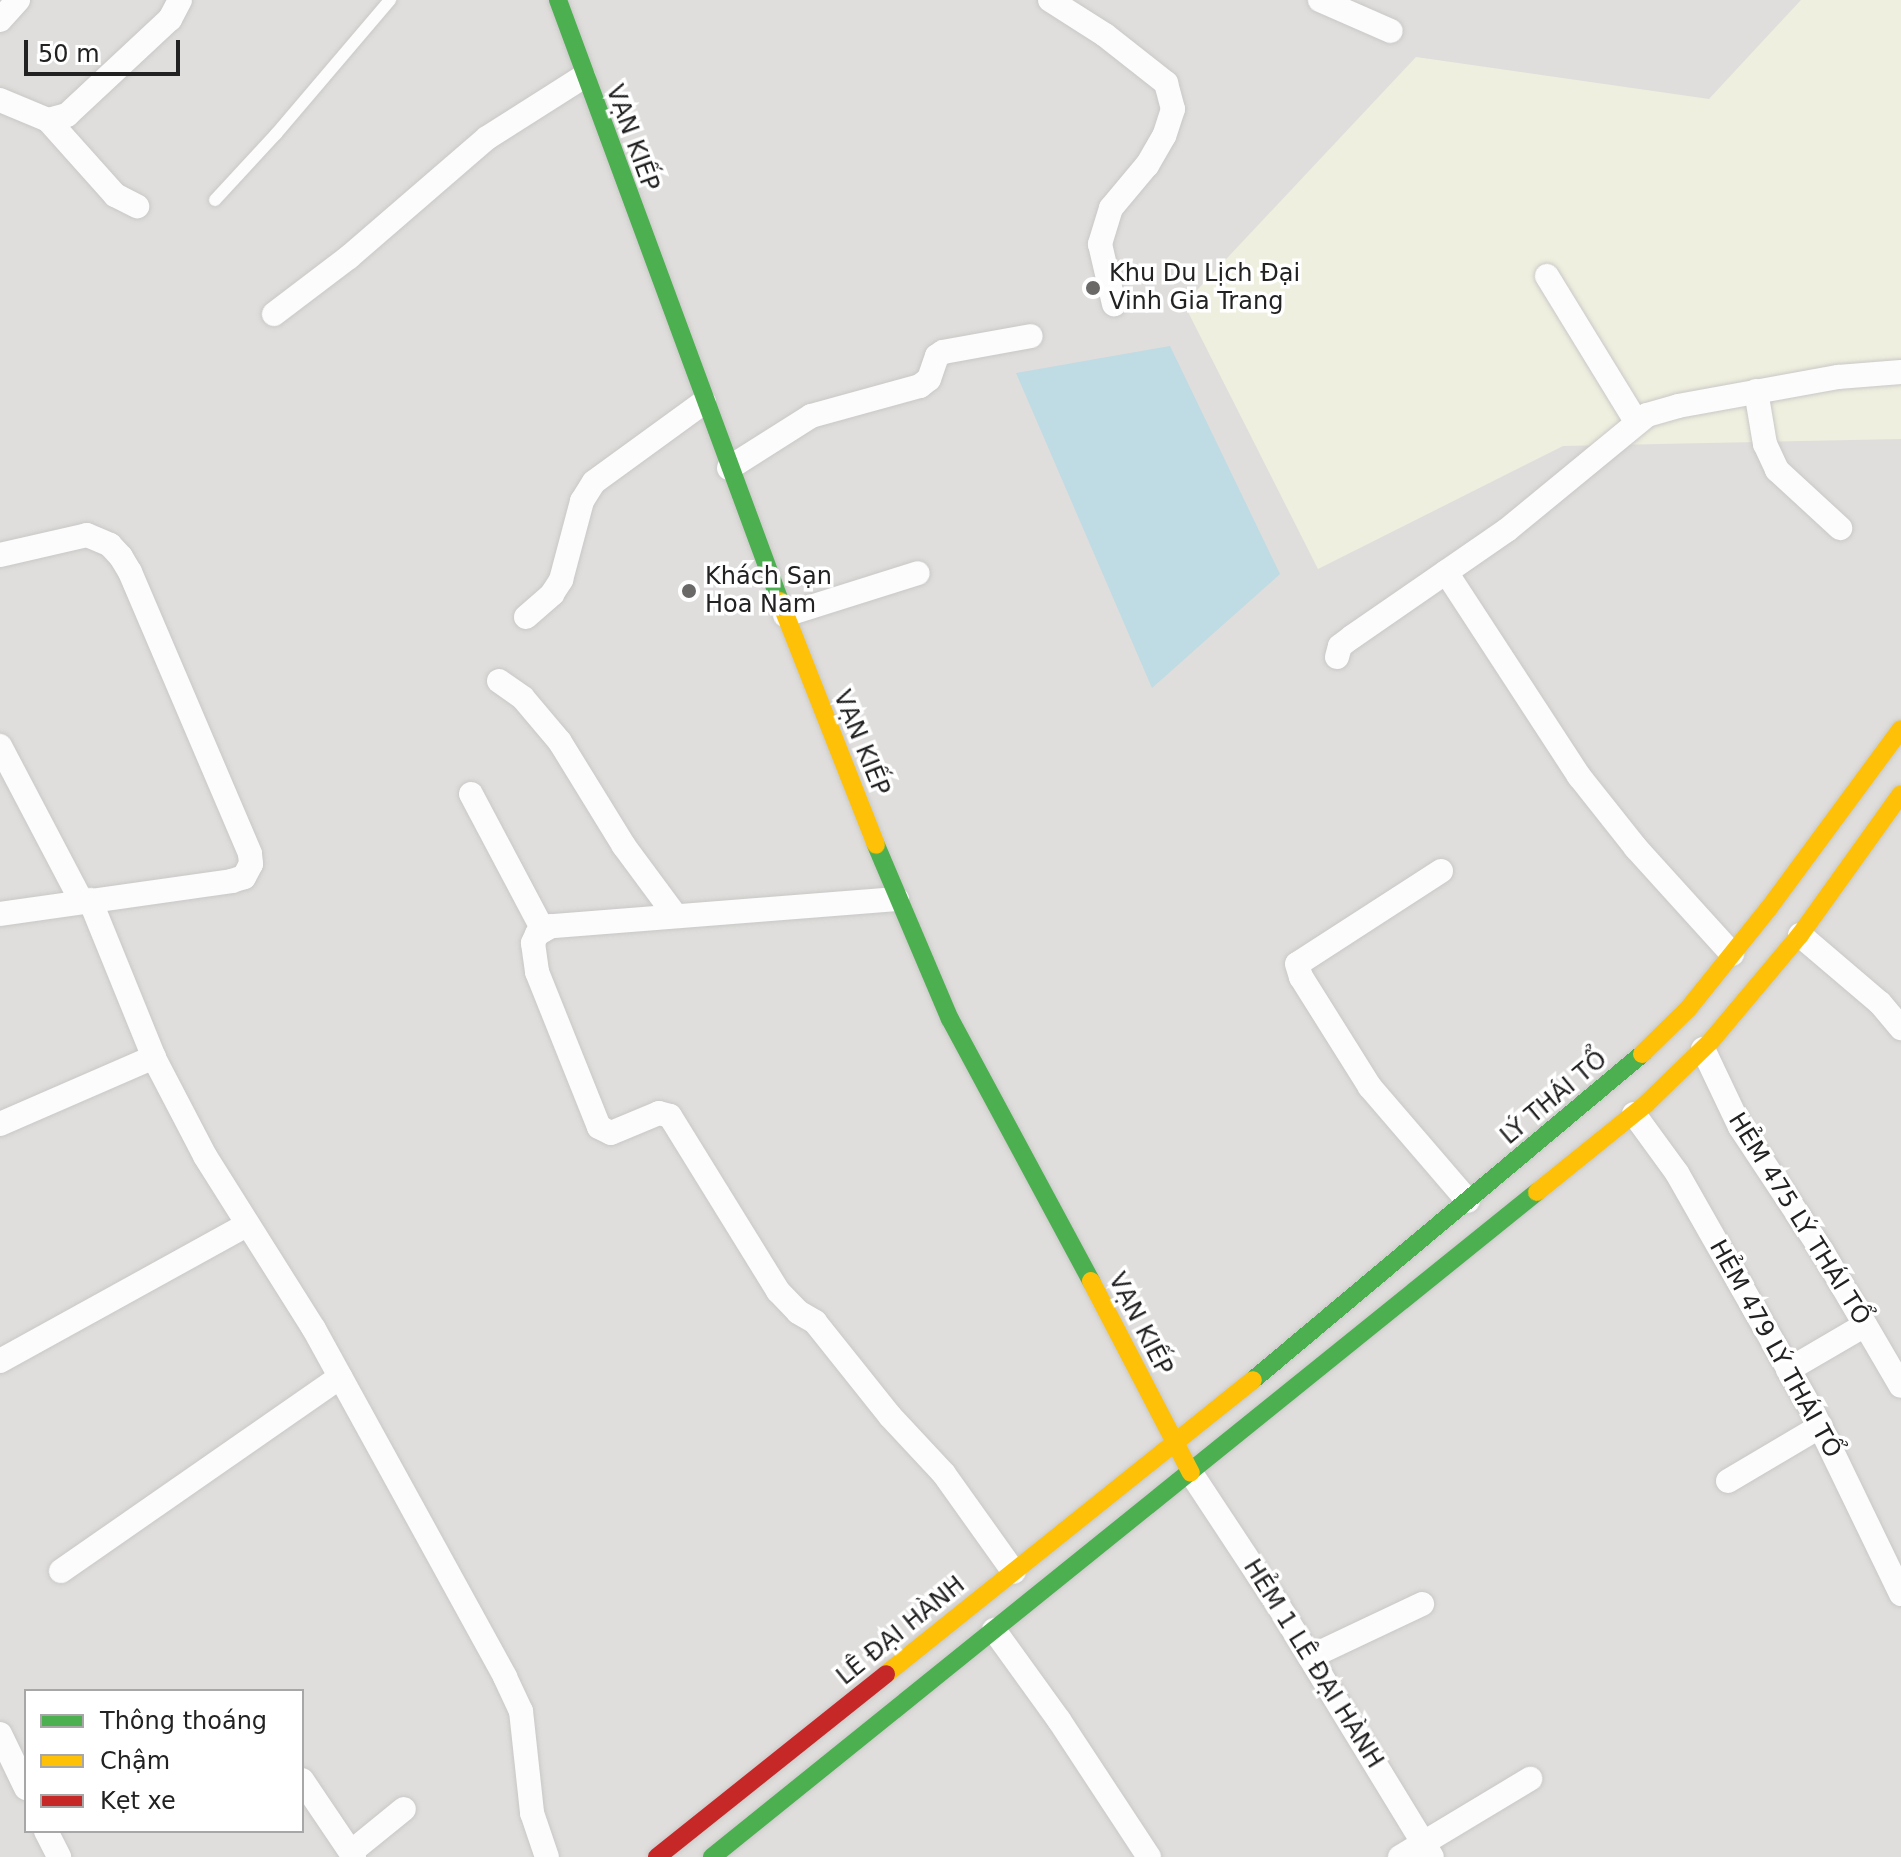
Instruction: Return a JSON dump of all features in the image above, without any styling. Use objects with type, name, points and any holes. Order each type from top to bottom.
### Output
[{"type":"main road","name":"VẠN KIẾP","points":[[558,0],[583,77],[704,402],[897,899],[950,1019],[1018,1141],[1191,1473]]},
{"type":"main road","name":"LÝ THÁI TỔ","points":[[1175,1443],[1619,1076],[1688,1009],[1901,729]]},
{"type":"main road","points":[[712,1857],[1634,1114],[1703,1049],[1800,935],[1901,794]]},
{"type":"main road","name":"LÊ ĐẠI HÀNH","points":[[657,1857],[1175,1443]]},
{"type":"street","points":[[0,20],[18,0]]},
{"type":"street","points":[[48,120],[78,108],[170,19],[180,0]]},
{"type":"street","points":[[1050,0],[1105,35],[1166,83],[1173,109],[1164,136],[1147,165],[1111,208],[1100,244],[1114,304]]},
{"type":"street","points":[[1320,0],[1391,31]]},
{"type":"street","points":[[274,314],[349,257],[487,138],[583,77]]},
{"type":"street","points":[[0,100],[48,120],[115,195],[137,206]]},
{"type":"street","points":[[1547,276],[1636,421]]},
{"type":"street","points":[[729,468],[811,416],[920,386],[929,379],[937,356],[943,352],[1031,336]]},
{"type":"street","points":[[1337,657],[1340,646],[1519,521],[1636,421],[1660,410],[1756,391],[1838,377],[1901,372]]},
{"type":"street","points":[[1756,391],[1765,444],[1777,470],[1840,528]]},
{"type":"street","points":[[526,617],[552,594],[561,580],[582,501],[594,482],[704,402]]},
{"type":"street","points":[[0,555],[87,535],[110,545],[121,557],[250,854],[249,871],[232,881],[0,914]]},
{"type":"street","points":[[1446,572],[1579,776],[1636,848],[1732,954]]},
{"type":"street","points":[[785,615],[918,573]]},
{"type":"street","points":[[499,681],[523,698],[560,742],[624,846],[675,915]]},
{"type":"street","points":[[0,746],[85,900],[154,1057],[205,1156],[291,1292],[340,1377],[457,1585],[521,1711],[532,1813],[547,1857]]},
{"type":"street","points":[[471,794],[543,930]]},
{"type":"street","points":[[1441,871],[1297,964],[1301,977],[1370,1087],[1468,1201]]},
{"type":"street","points":[[897,899],[584,921],[543,930],[533,943],[541,986],[599,1127],[611,1133],[659,1113],[670,1116],[778,1291],[798,1312],[815,1322],[890,1416],[944,1474],[1014,1572]]},
{"type":"street","points":[[1800,935],[1880,1003],[1901,1028]]},
{"type":"street","name":"HẺM 475 LÝ THÁI TỔ","points":[[1703,1049],[1740,1127],[1865,1325],[1892,1350],[1901,1386]]},
{"type":"street","points":[[0,1124],[154,1057]]},
{"type":"street","name":"HẺM 479 LÝ THÁI TỔ","points":[[1634,1114],[1677,1173],[1821,1426],[1901,1594]]},
{"type":"street","points":[[0,1361],[246,1225]]},
{"type":"street","points":[[1788,1370],[1865,1325]]},
{"type":"street","points":[[61,1571],[340,1377]]},
{"type":"street","points":[[1728,1481],[1821,1426]]},
{"type":"street","name":"HẺM 1 LÊ ĐẠI HÀNH","points":[[1191,1473],[1310,1657],[1428,1849]]},
{"type":"street","points":[[1310,1657],[1422,1604]]},
{"type":"street","points":[[994,1630],[1149,1857]]},
{"type":"street","points":[[0,1734],[24,1784]]},
{"type":"street","points":[[1400,1857],[1428,1849],[1530,1779]]},
{"type":"street","points":[[304,1783],[352,1854],[404,1809]]},
{"type":"street","points":[[47,1833],[59,1857]]},
{"type":"lane","points":[[215,200],[276,134],[390,0]]},
{"type":"shaded area","points":[[0,0],[1901,0],[1901,1857],[0,1857]]},
{"type":"green space","points":[[1801,0],[1901,0],[1901,439],[1563,446],[1318,569],[1184,304],[1416,57],[1709,99]]},
{"type":"water","points":[[1170,346],[1280,574],[1152,688],[1016,373]]},
{"type":"traffic: fast","points":[[558,0],[780,601]]},
{"type":"traffic: fast","points":[[876,845],[950,1019],[1091,1281]]},
{"type":"traffic: fast","points":[[1253,1380],[1642,1054]]},
{"type":"traffic: fast","points":[[712,1857],[1537,1192]]},
{"type":"traffic: slow","points":[[780,601],[876,845]]},
{"type":"traffic: slow","points":[[1642,1054],[1688,1009],[1769,908],[1901,729]]},
{"type":"traffic: slow","points":[[1537,1192],[1646,1104],[1711,1041],[1800,935],[1901,794]]},
{"type":"traffic: slow","points":[[1091,1281],[1191,1473]]},
{"type":"traffic: slow","points":[[886,1674],[1253,1380]]},
{"type":"traffic: jam","points":[[657,1857],[886,1674]]},
{"type":"place","name":"Khu Du Lịch Đại Vinh Gia Trang","points":[[1093,288]]},
{"type":"place","name":"Khách Sạn Hoa Nam","points":[[689,591]]}]
